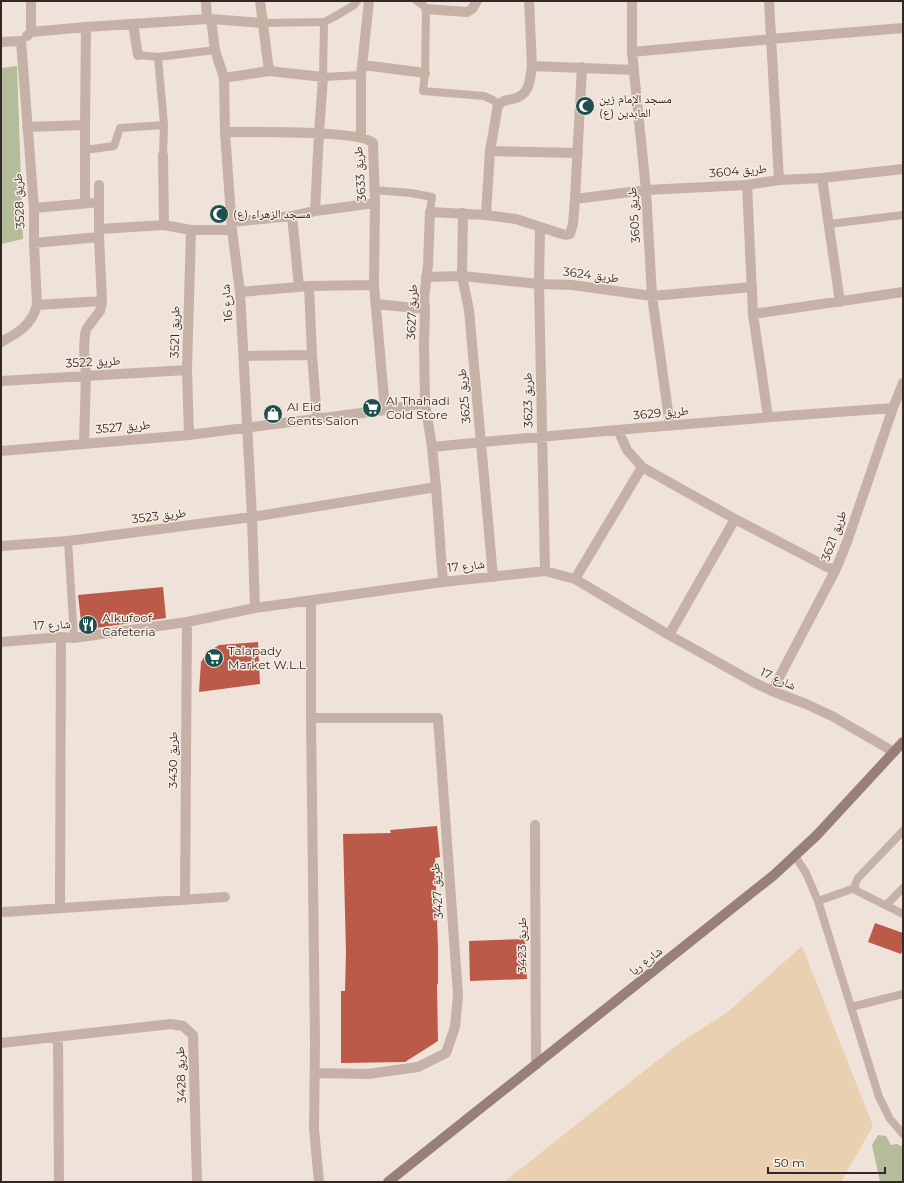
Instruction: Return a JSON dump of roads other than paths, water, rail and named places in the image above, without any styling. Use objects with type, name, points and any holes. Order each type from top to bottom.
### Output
[{"type":"main road","name":"شارع ريا","points":[[388,1182],[796,856],[903,742]]},
{"type":"street","points":[[30,32],[31,1]]},
{"type":"street","name":"شارع 16","points":[[206,1],[215,50],[224,78],[225,132],[232,226],[240,292],[244,356],[255,608]]},
{"type":"street","points":[[260,1],[269,71]]},
{"type":"street","points":[[360,138],[361,76],[369,1]]},
{"type":"street","points":[[426,9],[467,12],[472,9],[477,1]]},
{"type":"street","points":[[486,215],[490,152],[498,105],[504,101],[519,98],[529,86],[532,66],[529,1]]},
{"type":"street","name":"طريق 3605","points":[[632,1],[632,52],[646,190],[652,296],[670,426]]},
{"type":"street","points":[[769,1],[779,180]]},
{"type":"street","points":[[1,42],[21,41],[30,32],[86,27],[209,19],[263,23]]},
{"type":"street","points":[[133,24],[138,55]]},
{"type":"street","points":[[85,203],[86,27]]},
{"type":"street","points":[[632,52],[903,28]]},
{"type":"street","name":"طريق 3528","points":[[1,342],[15,335],[31,321],[35,314],[37,305],[34,208],[21,41]]},
{"type":"street","points":[[363,65],[425,73]]},
{"type":"street","points":[[532,66],[634,70]]},
{"type":"street","points":[[430,212],[486,215],[516,220],[562,234],[570,234],[574,224],[582,67]]},
{"type":"street","points":[[224,78],[269,71],[323,77],[315,211]]},
{"type":"street","points":[[27,127],[85,125]]},
{"type":"street","name":"طريق 3633","points":[[225,132],[319,133],[360,138],[371,140],[373,142],[375,203],[374,285],[385,410]]},
{"type":"street","points":[[490,152],[578,153]]},
{"type":"street","points":[[163,155],[164,225]]},
{"type":"street","name":"طريق 3604","points":[[575,199],[646,190],[747,185],[779,180],[822,178],[903,169]]},
{"type":"street","points":[[822,178],[840,302]]},
{"type":"street","points":[[84,444],[86,376],[84,350],[85,334],[87,328],[100,310],[102,301],[99,233],[99,185]]},
{"type":"street","points":[[747,185],[753,314],[768,417]]},
{"type":"street","points":[[34,208],[100,202]]},
{"type":"street","points":[[34,243],[164,225],[191,230],[232,226],[315,211],[375,203]]},
{"type":"street","name":"طريق 3627","points":[[430,212],[428,265],[424,298],[425,403],[432,447],[443,582]]},
{"type":"street","name":"طريق 3625","points":[[463,213],[462,276],[469,310],[493,577]]},
{"type":"street","points":[[292,216],[304,286],[318,418]]},
{"type":"street","name":"طريق 3623","points":[[540,228],[539,284],[545,571]]},
{"type":"street","name":"طريق 3521","points":[[189,435],[187,370],[191,230]]},
{"type":"street","name":"طريق 3624","points":[[426,277],[462,276],[539,284],[572,285],[652,296],[752,287]]},
{"type":"street","points":[[240,292],[304,286],[374,285]]},
{"type":"street","points":[[753,314],[903,292]]},
{"type":"street","points":[[37,305],[102,301]]},
{"type":"street","points":[[376,304],[425,309]]},
{"type":"street","points":[[244,356],[312,355]]},
{"type":"street","name":"طريق 3522","points":[[1,380],[187,370]]},
{"type":"street","name":"طريق 3621","points":[[772,691],[835,572],[898,402],[903,383]]},
{"type":"street","name":"طريق 3629","points":[[432,447],[768,417],[898,402]]},
{"type":"street","points":[[248,427],[385,410],[425,403]]},
{"type":"street","name":"طريق 3527","points":[[1,451],[189,435],[248,427]]},
{"type":"street","points":[[618,430],[627,450],[642,467],[735,519],[835,572]]},
{"type":"street","points":[[575,579],[642,467]]},
{"type":"street","points":[[252,517],[436,487]]},
{"type":"street","name":"طريق 3523","points":[[1,546],[68,541],[252,517]]},
{"type":"street","points":[[669,635],[735,519]]},
{"type":"street","name":"شارع 17","points":[[1,642],[61,637],[74,638],[187,622],[255,608],[443,582],[545,571],[575,579],[669,635],[772,691],[832,716],[894,752]]},
{"type":"street","points":[[311,601],[315,1073],[314,1129],[319,1182]]},
{"type":"street","name":"طريق 3430","points":[[185,900],[187,622]]},
{"type":"street","points":[[60,908],[61,637]]},
{"type":"street","name":"طريق 3427","points":[[311,718],[438,718],[458,995],[455,1027],[446,1053],[418,1067],[368,1074],[315,1073]]},
{"type":"street","name":"طريق 3423","points":[[535,825],[536,1065]]},
{"type":"street","points":[[4,912],[225,897]]},
{"type":"street","name":"طريق 3428","points":[[1,1043],[171,1024],[183,1026],[193,1035],[197,1182]]},
{"type":"street","points":[[58,1037],[59,1182]]},
{"type":"lane","points":[[263,23],[324,22],[354,5],[357,1]]},
{"type":"lane","points":[[417,1],[426,9],[425,73],[423,91],[484,96],[493,100],[498,105]]},
{"type":"lane","points":[[324,22],[323,77],[361,76]]},
{"type":"lane","points":[[138,55],[158,57],[215,50]]},
{"type":"lane","points":[[158,57],[164,125],[163,155]]},
{"type":"lane","points":[[85,150],[113,147],[120,128],[164,125]]},
{"type":"lane","name":"طريق 3627","points":[[374,190],[410,193],[432,197],[430,212]]},
{"type":"lane","points":[[829,224],[903,214]]},
{"type":"lane","points":[[68,541],[74,638]]},
{"type":"lane","points":[[903,832],[858,878],[855,884],[857,891],[903,914]]},
{"type":"lane","points":[[796,856],[806,873],[818,901],[880,1101],[890,1119],[903,1134]]},
{"type":"lane","points":[[818,901],[856,888]]},
{"type":"lane","points":[[886,905],[903,888]]},
{"type":"lane","points":[[851,1007],[903,994]]},
{"type":"place","name":"مسجد الإمام زين العابدين (ع)","points":[[585,106]]},
{"type":"place","name":"مسجد الزهراء (ع)","points":[[219,214]]},
{"type":"place","name":"Al Thahadi Cold Store","points":[[372,408]]},
{"type":"place","name":"Al Eid Gents Salon","points":[[273,414]]},
{"type":"place","name":"Alkufoof Cafeteria","points":[[88,625]]},
{"type":"place","name":"Talapady Market W.L.L","points":[[214,658]]}]
